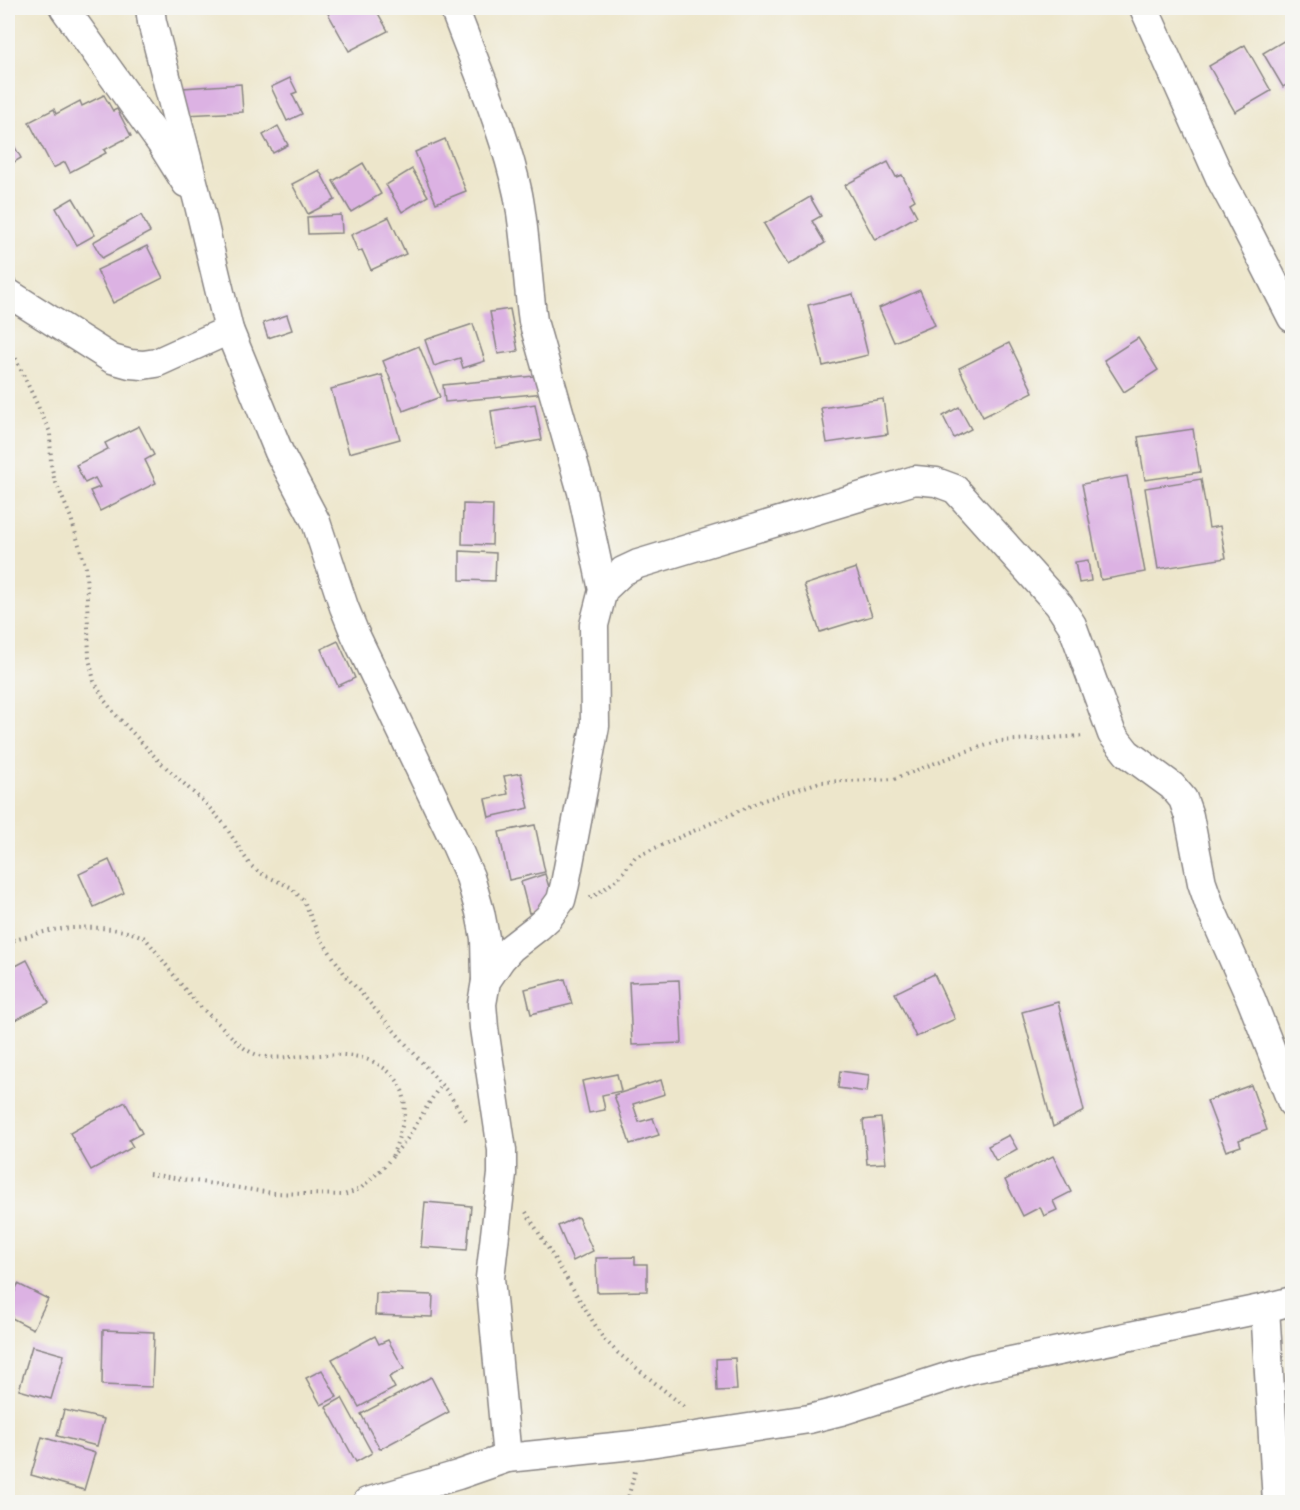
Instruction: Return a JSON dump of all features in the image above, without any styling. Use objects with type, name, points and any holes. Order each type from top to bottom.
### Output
[{"type":"street","points":[[64,8],[160,143],[199,205]]},
{"type":"street","points":[[150,8],[229,330],[279,452],[316,522],[344,607],[470,876],[480,912],[485,938],[486,981],[482,1004],[484,1028],[502,1150],[502,1174],[490,1278],[507,1458]]},
{"type":"street","points":[[454,8],[513,172],[523,226],[533,321],[582,492],[603,590],[594,625],[595,726],[561,900],[548,918],[501,958],[486,981]]},
{"type":"street","points":[[1144,8],[1221,180],[1293,318]]},
{"type":"street","points":[[8,292],[104,354],[130,364],[156,363],[229,330]]},
{"type":"street","points":[[603,590],[623,571],[638,564],[915,480],[936,482],[955,489],[1059,605],[1072,625],[1112,734],[1127,753],[1172,786],[1183,799],[1189,816],[1202,883],[1211,909],[1251,999],[1293,1103]]},
{"type":"street","points":[[367,1503],[507,1458],[643,1444],[809,1419],[972,1369],[1265,1308],[1293,1300]]},
{"type":"street","points":[[1265,1308],[1277,1503]]},
{"type":"street","points":[[444,1503],[459,1475]]},
{"type":"path","points":[[8,342],[50,432],[54,478],[71,518],[86,568],[89,657],[94,681],[105,701],[116,716],[158,760],[206,804],[224,824],[250,865],[260,873],[290,887],[304,901],[319,936],[346,975],[447,1091],[472,1128]]},
{"type":"path","points":[[588,899],[619,878],[635,857],[761,801],[820,782],[894,779],[999,741],[1112,734]]},
{"type":"path","points":[[8,942],[53,930],[99,927],[134,933],[145,938],[194,1000],[242,1046],[257,1055],[275,1058],[344,1054],[371,1060],[396,1078],[402,1089],[405,1105],[404,1122],[392,1157]]},
{"type":"path","points":[[148,1174],[272,1193],[344,1195],[360,1190],[382,1169],[407,1139],[441,1084]]},
{"type":"path","points":[[502,1174],[603,1338],[618,1353],[717,1434]]},
{"type":"building","points":[[325,8],[375,8],[388,31],[349,51]]},
{"type":"building","points":[[1292,36],[1292,81],[1283,87],[1263,53]]},
{"type":"building","points":[[1245,45],[1271,91],[1235,112],[1209,66]]},
{"type":"building","points":[[290,78],[297,92],[292,94],[302,114],[287,121],[271,87]]},
{"type":"building","points":[[241,84],[243,112],[185,115],[183,88]]},
{"type":"building","points":[[104,95],[113,111],[117,109],[131,136],[104,150],[106,153],[70,172],[65,162],[53,168],[29,122],[54,109],[56,114],[80,101],[82,106]]},
{"type":"building","points":[[278,126],[288,145],[273,153],[263,135]]},
{"type":"building","points":[[8,135],[21,158],[8,166]]},
{"type":"building","points":[[445,139],[466,191],[436,203],[415,152]]},
{"type":"building","points":[[888,162],[896,177],[902,175],[915,200],[910,203],[917,216],[875,240],[845,185]]},
{"type":"building","points":[[363,163],[381,194],[351,212],[333,181]]},
{"type":"building","points":[[412,169],[428,196],[402,212],[386,185]]},
{"type":"building","points":[[319,170],[335,200],[308,214],[292,184]]},
{"type":"building","points":[[810,197],[821,216],[812,221],[825,243],[788,265],[764,224]]},
{"type":"building","points":[[73,198],[95,235],[77,245],[56,208]]},
{"type":"building","points":[[141,215],[150,232],[102,258],[93,242]]},
{"type":"building","points":[[341,215],[342,233],[308,234],[307,217]]},
{"type":"building","points":[[389,217],[406,254],[371,270],[362,250],[358,252],[351,235]]},
{"type":"building","points":[[147,246],[163,278],[113,303],[97,270]]},
{"type":"building","points":[[920,290],[935,325],[894,342],[879,308]]},
{"type":"building","points":[[853,294],[868,355],[823,366],[808,305]]},
{"type":"building","points":[[510,309],[518,351],[498,354],[490,312]]},
{"type":"building","points":[[287,315],[292,330],[268,338],[263,323]]},
{"type":"building","points":[[473,324],[485,361],[463,368],[460,358],[434,366],[425,340]]},
{"type":"building","points":[[1138,338],[1158,370],[1124,392],[1104,360]]},
{"type":"building","points":[[1009,343],[1033,392],[983,417],[959,368]]},
{"type":"building","points":[[419,346],[440,397],[403,411],[383,361]]},
{"type":"building","points":[[382,375],[400,439],[349,453],[331,389]]},
{"type":"building","points":[[544,375],[546,393],[445,402],[443,385]]},
{"type":"building","points":[[883,399],[888,434],[827,443],[821,408]]},
{"type":"building","points":[[535,404],[542,440],[496,448],[491,411]]},
{"type":"building","points":[[959,407],[971,429],[954,438],[943,416]]},
{"type":"building","points":[[139,426],[154,455],[145,460],[156,483],[100,511],[90,491],[100,487],[95,478],[85,483],[76,465],[108,449],[105,443]]},
{"type":"building","points":[[1193,429],[1200,472],[1145,480],[1138,437]]},
{"type":"building","points":[[1127,476],[1145,572],[1101,580],[1082,484]]},
{"type":"building","points":[[1201,479],[1209,528],[1220,526],[1226,558],[1158,569],[1145,488]]},
{"type":"building","points":[[463,504],[493,505],[492,545],[462,544]]},
{"type":"building","points":[[460,551],[496,553],[495,581],[460,580]]},
{"type":"building","points":[[1088,560],[1091,581],[1079,583],[1075,562]]},
{"type":"building","points":[[856,568],[872,616],[820,632],[804,585]]},
{"type":"building","points":[[338,641],[355,678],[338,686],[321,649]]},
{"type":"building","points":[[521,773],[529,808],[489,817],[485,799],[508,794],[504,776]]},
{"type":"building","points":[[535,825],[545,872],[509,880],[499,832]]},
{"type":"building","points":[[109,860],[124,893],[94,907],[79,874]]},
{"type":"building","points":[[545,874],[555,907],[529,913],[521,882]]},
{"type":"building","points":[[27,960],[49,1003],[11,1022],[8,1016],[8,970]]},
{"type":"building","points":[[934,974],[955,1019],[916,1037],[895,993]]},
{"type":"building","points":[[565,979],[572,1004],[531,1014],[525,989]]},
{"type":"building","points":[[679,980],[682,1043],[632,1045],[629,982]]},
{"type":"building","points":[[1058,1002],[1084,1111],[1053,1127],[1022,1012]]},
{"type":"building","points":[[840,1071],[869,1075],[867,1092],[838,1088]]},
{"type":"building","points":[[617,1074],[621,1091],[602,1095],[605,1110],[589,1113],[582,1081]]},
{"type":"building","points":[[661,1080],[665,1094],[633,1104],[639,1122],[653,1118],[659,1135],[630,1144],[614,1095]]},
{"type":"building","points":[[1251,1085],[1267,1130],[1239,1140],[1241,1146],[1226,1151],[1207,1101]]},
{"type":"building","points":[[125,1102],[142,1133],[129,1140],[133,1147],[91,1170],[70,1133]]},
{"type":"building","points":[[881,1118],[886,1163],[867,1164],[863,1120]]},
{"type":"building","points":[[1009,1135],[1017,1149],[996,1161],[988,1146]]},
{"type":"building","points":[[1053,1156],[1071,1192],[1053,1201],[1057,1210],[1044,1216],[1040,1207],[1023,1216],[1005,1180]]},
{"type":"building","points":[[425,1202],[471,1206],[467,1250],[421,1247]]},
{"type":"building","points":[[578,1217],[593,1251],[573,1261],[558,1226]]},
{"type":"building","points":[[635,1257],[635,1264],[647,1264],[647,1291],[597,1292],[596,1258]]},
{"type":"building","points":[[18,1284],[48,1299],[33,1329],[8,1316],[8,1307]]},
{"type":"building","points":[[376,1293],[433,1295],[432,1317],[375,1315]]},
{"type":"building","points":[[103,1330],[154,1332],[152,1387],[102,1385]]},
{"type":"building","points":[[375,1336],[379,1344],[388,1340],[404,1369],[389,1377],[395,1388],[359,1407],[332,1359]]},
{"type":"building","points":[[32,1346],[64,1355],[51,1399],[19,1390]]},
{"type":"building","points":[[735,1358],[737,1390],[717,1391],[716,1359]]},
{"type":"building","points":[[322,1370],[337,1397],[321,1405],[306,1378]]},
{"type":"building","points":[[431,1377],[449,1412],[380,1449],[361,1414]]},
{"type":"building","points":[[342,1398],[372,1453],[356,1462],[326,1407]]},
{"type":"building","points":[[64,1410],[104,1419],[97,1446],[57,1436]]},
{"type":"building","points":[[42,1437],[95,1453],[84,1490],[31,1475]]}]
